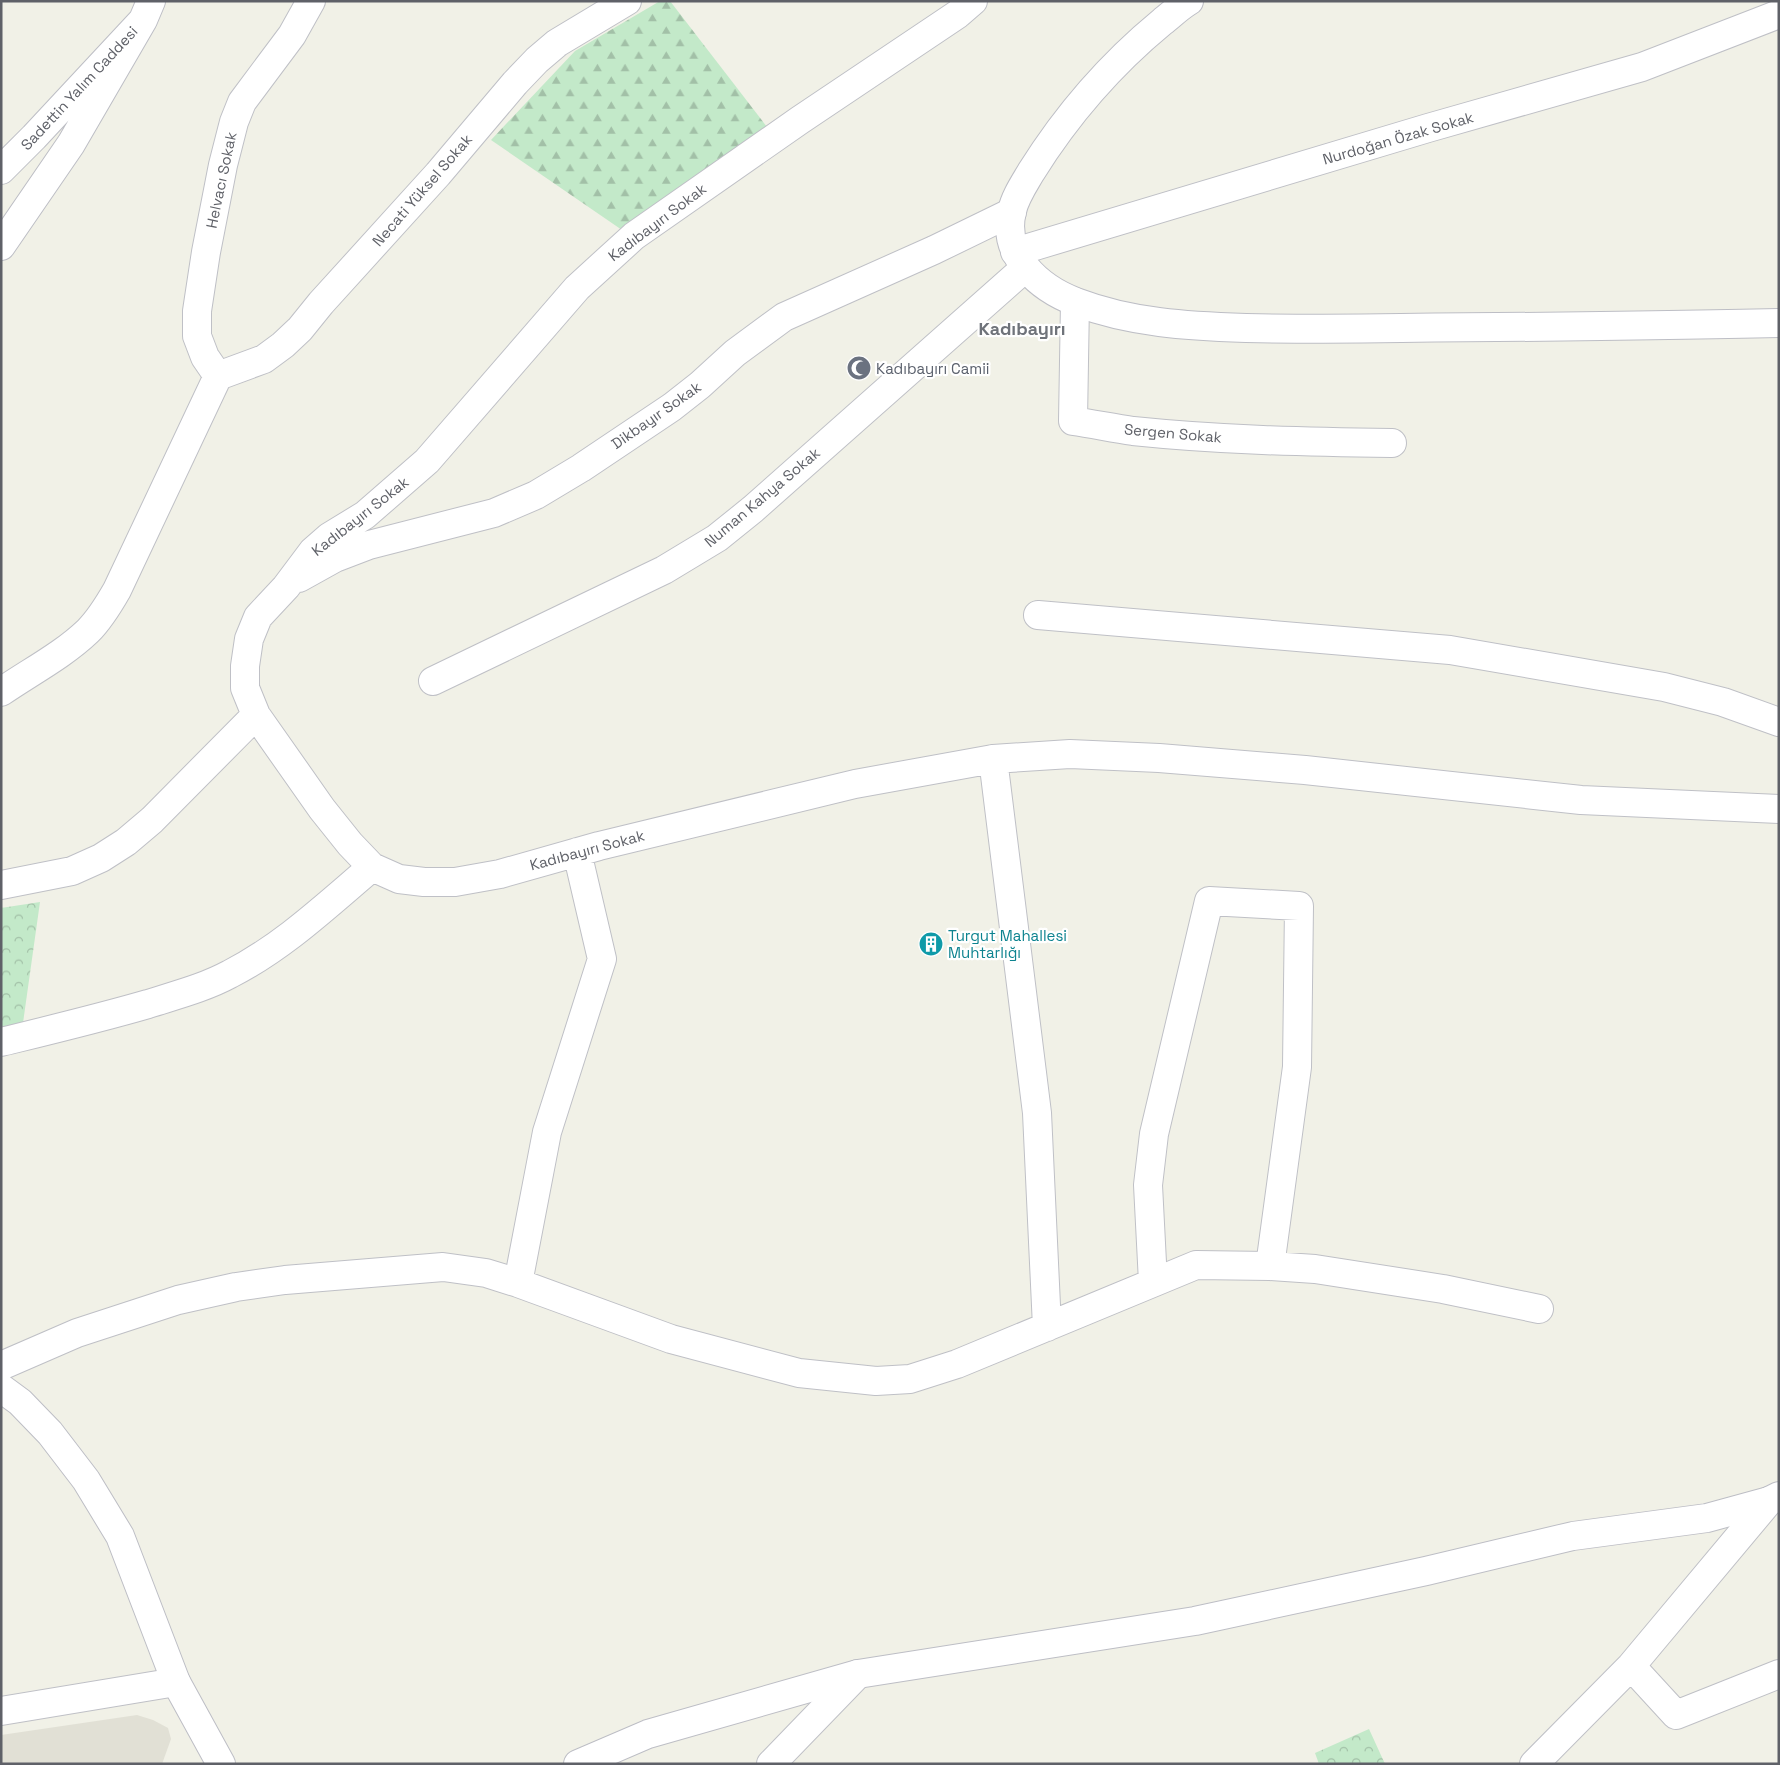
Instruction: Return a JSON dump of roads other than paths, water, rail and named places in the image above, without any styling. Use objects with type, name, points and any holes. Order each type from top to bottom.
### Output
[{"type":"street","name":"Helvacı Sokak","points":[[218,376],[205,357],[197,336],[197,311],[223,165],[234,122],[242,102],[292,35],[311,1]]},
{"type":"street","name":"Necati Yüksel Sokak","points":[[218,376],[234,368],[264,359],[283,345],[300,329],[537,60],[557,43],[627,1]]},
{"type":"street","name":"Kadıbayırı Sokak","points":[[973,1],[958,14],[792,125],[634,236],[616,251],[577,288],[427,461],[364,515],[313,551],[286,587],[258,617],[249,639],[245,666],[245,688],[256,715],[322,809],[350,844],[372,867],[398,879],[424,882],[455,882],[500,874],[577,852],[855,784],[993,759],[1070,754],[1159,758],[1305,770],[1581,800],[1779,809]]},
{"type":"street","points":[[1189,1],[1144,37],[1100,82],[1050,142],[1022,187],[1012,212],[1011,234],[1020,260],[1052,291],[1075,302],[1131,319],[1169,324],[1250,328],[1304,329],[1779,323]]},
{"type":"street","points":[[1,246],[71,144],[147,11]]},
{"type":"street","name":"Sadettin Yalım Caddesi","points":[[1,170],[34,137],[147,11]]},
{"type":"street","name":"Nurdoğan Özak Sokak","points":[[1020,260],[1419,131],[1642,67],[1779,14]]},
{"type":"street","name":"Dikbayır Sokak","points":[[286,587],[310,570],[369,545],[494,513],[536,495],[581,468],[672,406],[700,385],[735,352],[784,317],[934,250],[1012,212]]},
{"type":"street","name":"Numan Kahya Sokak","points":[[433,682],[664,570],[717,538],[753,509],[1020,260]]},
{"type":"street","name":"Sergen Sokak","points":[[1075,302],[1073,421],[1131,430],[1199,437],[1284,442],[1392,443]]},
{"type":"street","points":[[1,692],[66,649],[88,630],[104,612],[117,590],[218,376]]},
{"type":"street","points":[[1038,616],[1450,650],[1664,687],[1723,702],[1779,722]]},
{"type":"street","points":[[1,885],[72,871],[101,858],[126,842],[152,820],[256,715]]},
{"type":"street","points":[[993,759],[1037,1112],[1047,1327]]},
{"type":"street","points":[[518,1283],[547,1132],[602,959],[577,852]]},
{"type":"street","points":[[1,1042],[116,1013],[174,996],[218,980],[261,956],[301,928],[372,867]]},
{"type":"street","points":[[1153,1282],[1148,1185],[1154,1134],[1210,901],[1299,906],[1297,1067],[1270,1266]]},
{"type":"street","points":[[1,1366],[77,1333],[178,1300],[249,1285],[443,1267],[486,1273],[671,1339],[799,1373],[876,1381],[910,1379],[957,1364],[1196,1265],[1315,1269],[1443,1289],[1539,1309]]},
{"type":"street","points":[[1,1388],[20,1402],[50,1433],[86,1480],[120,1536],[176,1682],[221,1764]]},
{"type":"street","points":[[1534,1764],[1631,1666],[1774,1499]]},
{"type":"street","points":[[578,1764],[648,1734],[858,1674],[1195,1621],[1426,1572],[1573,1536],[1707,1518],[1774,1499]]},
{"type":"street","points":[[1631,1666],[1676,1715],[1779,1674]]},
{"type":"street","points":[[771,1764],[858,1674]]},
{"type":"street","points":[[1,1711],[176,1682]]},
{"type":"place","name":"Kadıbayırı Camii","points":[[859,368]]},
{"type":"place","name":"Turgut Mahallesi Muhtarlığı","points":[[931,944]]},
{"type":"district","name":"Kadıbayırı","points":[[1022,328]]}]
